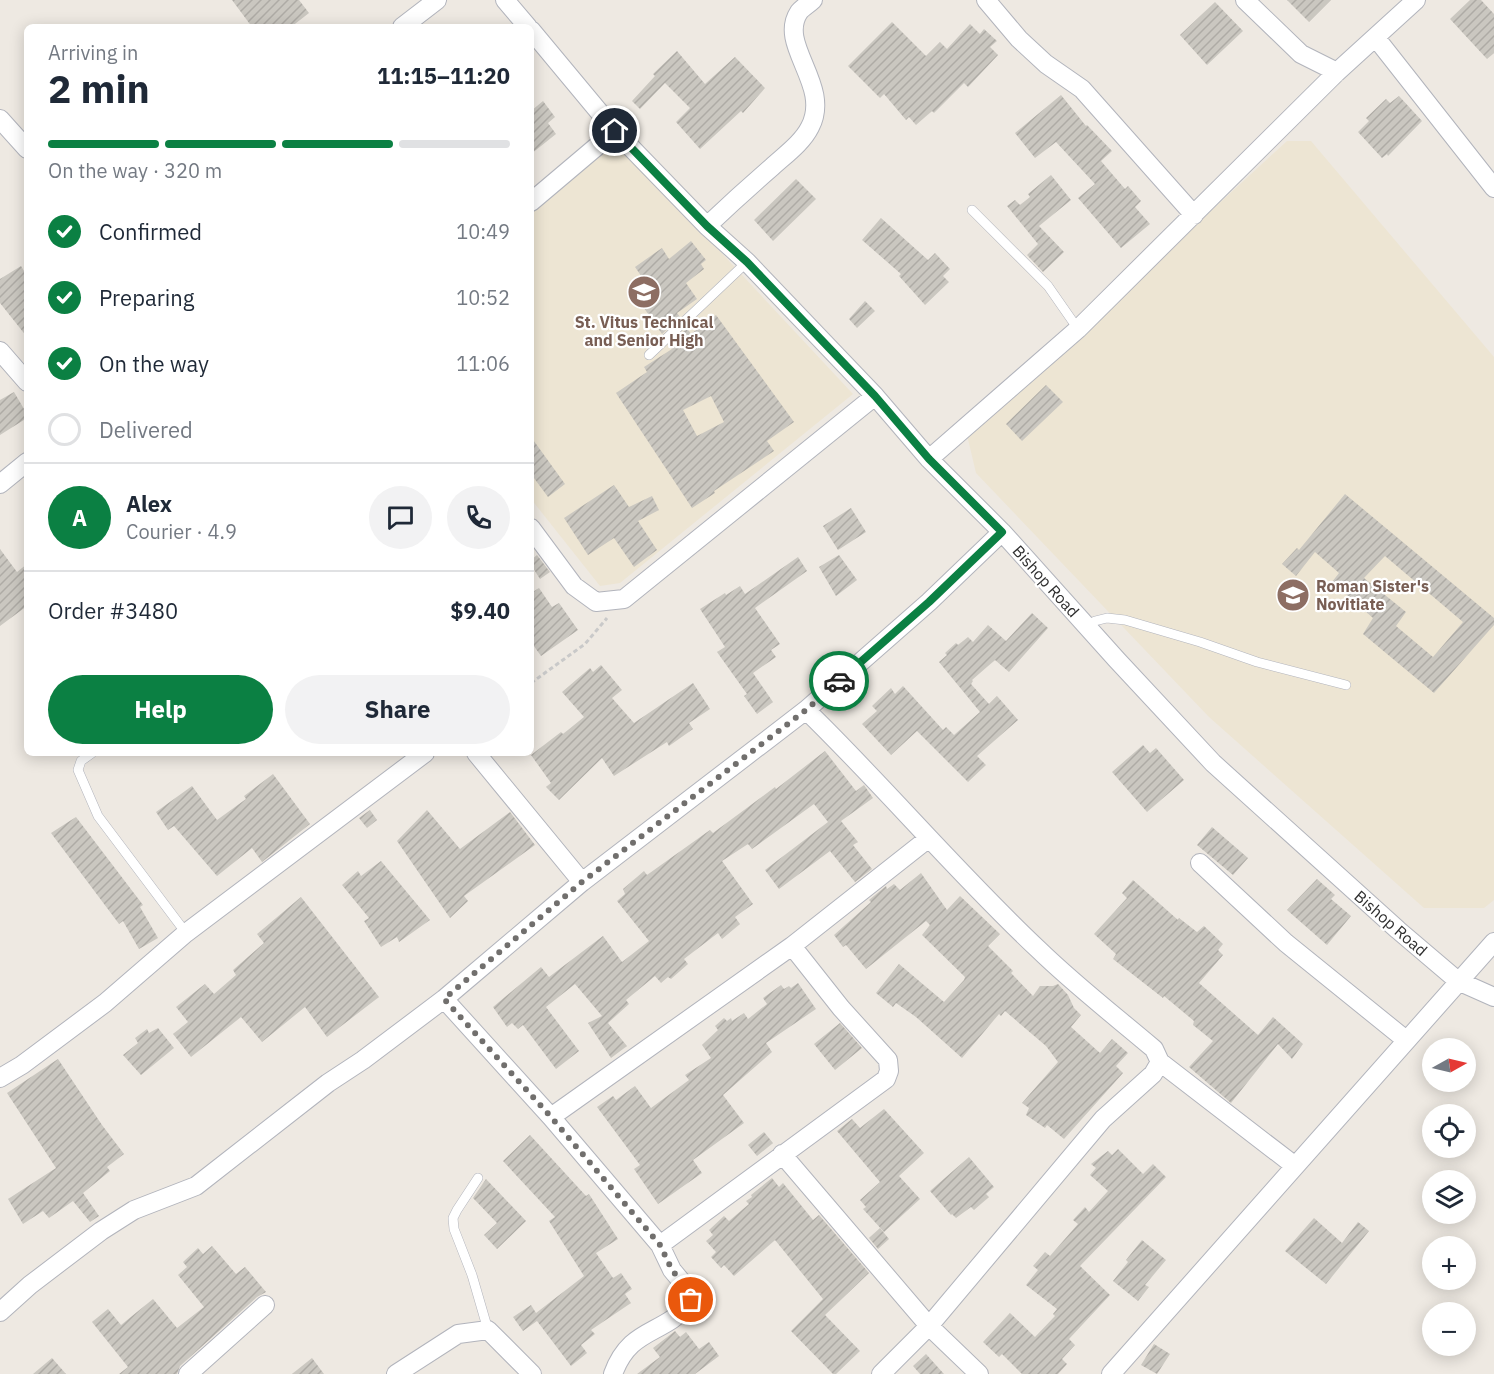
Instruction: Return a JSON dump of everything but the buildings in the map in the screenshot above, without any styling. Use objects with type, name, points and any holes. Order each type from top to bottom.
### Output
[{"type":"street","points":[[406,24],[437,0]]},
{"type":"street","points":[[707,226],[796,145],[811,126],[816,105],[809,74],[796,45],[792,28],[799,12],[813,0]]},
{"type":"street","points":[[986,0],[1019,39],[1046,64],[1082,89],[1194,215]]},
{"type":"street","points":[[1245,0],[1301,54],[1337,72]]},
{"type":"street","points":[[929,459],[1078,329],[1337,72],[1416,0]]},
{"type":"street","name":"Bishop Road","points":[[509,1],[526,24]]},
{"type":"street","name":"Bishop Road","points":[[534,34],[615,131],[707,226],[747,262],[875,396],[929,459],[1002,532],[1213,762],[1380,915],[1458,981],[1494,997]]},
{"type":"street","points":[[1376,38],[1494,188]]},
{"type":"street","points":[[0,119],[24,146]]},
{"type":"street","points":[[534,199],[615,131]]},
{"type":"street","points":[[0,351],[24,379]]},
{"type":"street","points":[[534,532],[574,586],[596,602],[624,599],[875,396]]},
{"type":"street","points":[[0,484],[24,464]]},
{"type":"street","points":[[0,1312],[30,1285],[101,1231],[134,1210],[196,1186],[328,1083],[363,1060],[444,999],[582,882],[806,710],[929,602],[1002,532]]},
{"type":"street","points":[[806,710],[1040,951],[1154,1049],[1161,1062],[1295,1166]]},
{"type":"street","points":[[0,1078],[22,1065],[105,1003],[186,933],[421,756]]},
{"type":"street","points":[[478,756],[582,882]]},
{"type":"street","points":[[551,1117],[792,946],[929,838]]},
{"type":"street","points":[[1200,862],[1286,942],[1406,1040]]},
{"type":"street","points":[[1111,1374],[1494,942]]},
{"type":"street","points":[[660,1245],[886,1079],[889,1071],[888,1060],[841,1008],[792,946]]},
{"type":"street","points":[[444,999],[551,1117],[660,1245],[672,1270],[691,1293],[691,1300],[686,1308],[673,1319],[630,1344],[619,1359],[613,1374]]},
{"type":"street","points":[[881,1374],[929,1326],[1103,1119],[1153,1074],[1161,1062]]},
{"type":"street","points":[[782,1154],[929,1326],[979,1374]]},
{"type":"street","points":[[188,1374],[265,1305]]},
{"type":"street","points":[[396,1374],[458,1334],[488,1330],[532,1374]]},
{"type":"lane","points":[[972,210],[1048,286],[1078,329]]},
{"type":"lane","points":[[649,355],[747,262]]},
{"type":"lane","points":[[1087,626],[1107,618],[1125,620],[1257,662],[1346,686]]},
{"type":"lane","points":[[88,756],[81,761],[78,770],[98,816],[186,933]]},
{"type":"lane","points":[[478,1178],[453,1218],[454,1229],[472,1275],[488,1330]]},
{"type":"path","points":[[534,681],[585,644],[624,599]]},
{"type":"shaded area","name":"St. Vitus Technical and Senior High","points":[[605,128],[853,394],[620,583],[600,586],[534,503],[534,187]]},
{"type":"shaded area","name":"Roman Sister's Novitiate","points":[[1287,141],[1311,141],[1494,357],[1494,900],[1484,908],[1424,908],[1209,717],[976,473],[967,435]]},
{"type":"way so far","points":[[691,1300],[691,1293],[672,1270],[660,1245],[551,1117],[444,999],[582,882],[806,710],[839,681]]},
{"type":"place","name":"St. Vitus Technical and Senior High","points":[[644,292]]},
{"type":"place","name":"Roman Sister's Novitiate","points":[[1293,595]]},
{"type":"route","points":[[615,131],[707,226],[747,262],[875,396],[929,459],[1002,532],[929,602],[839,681]]}]
